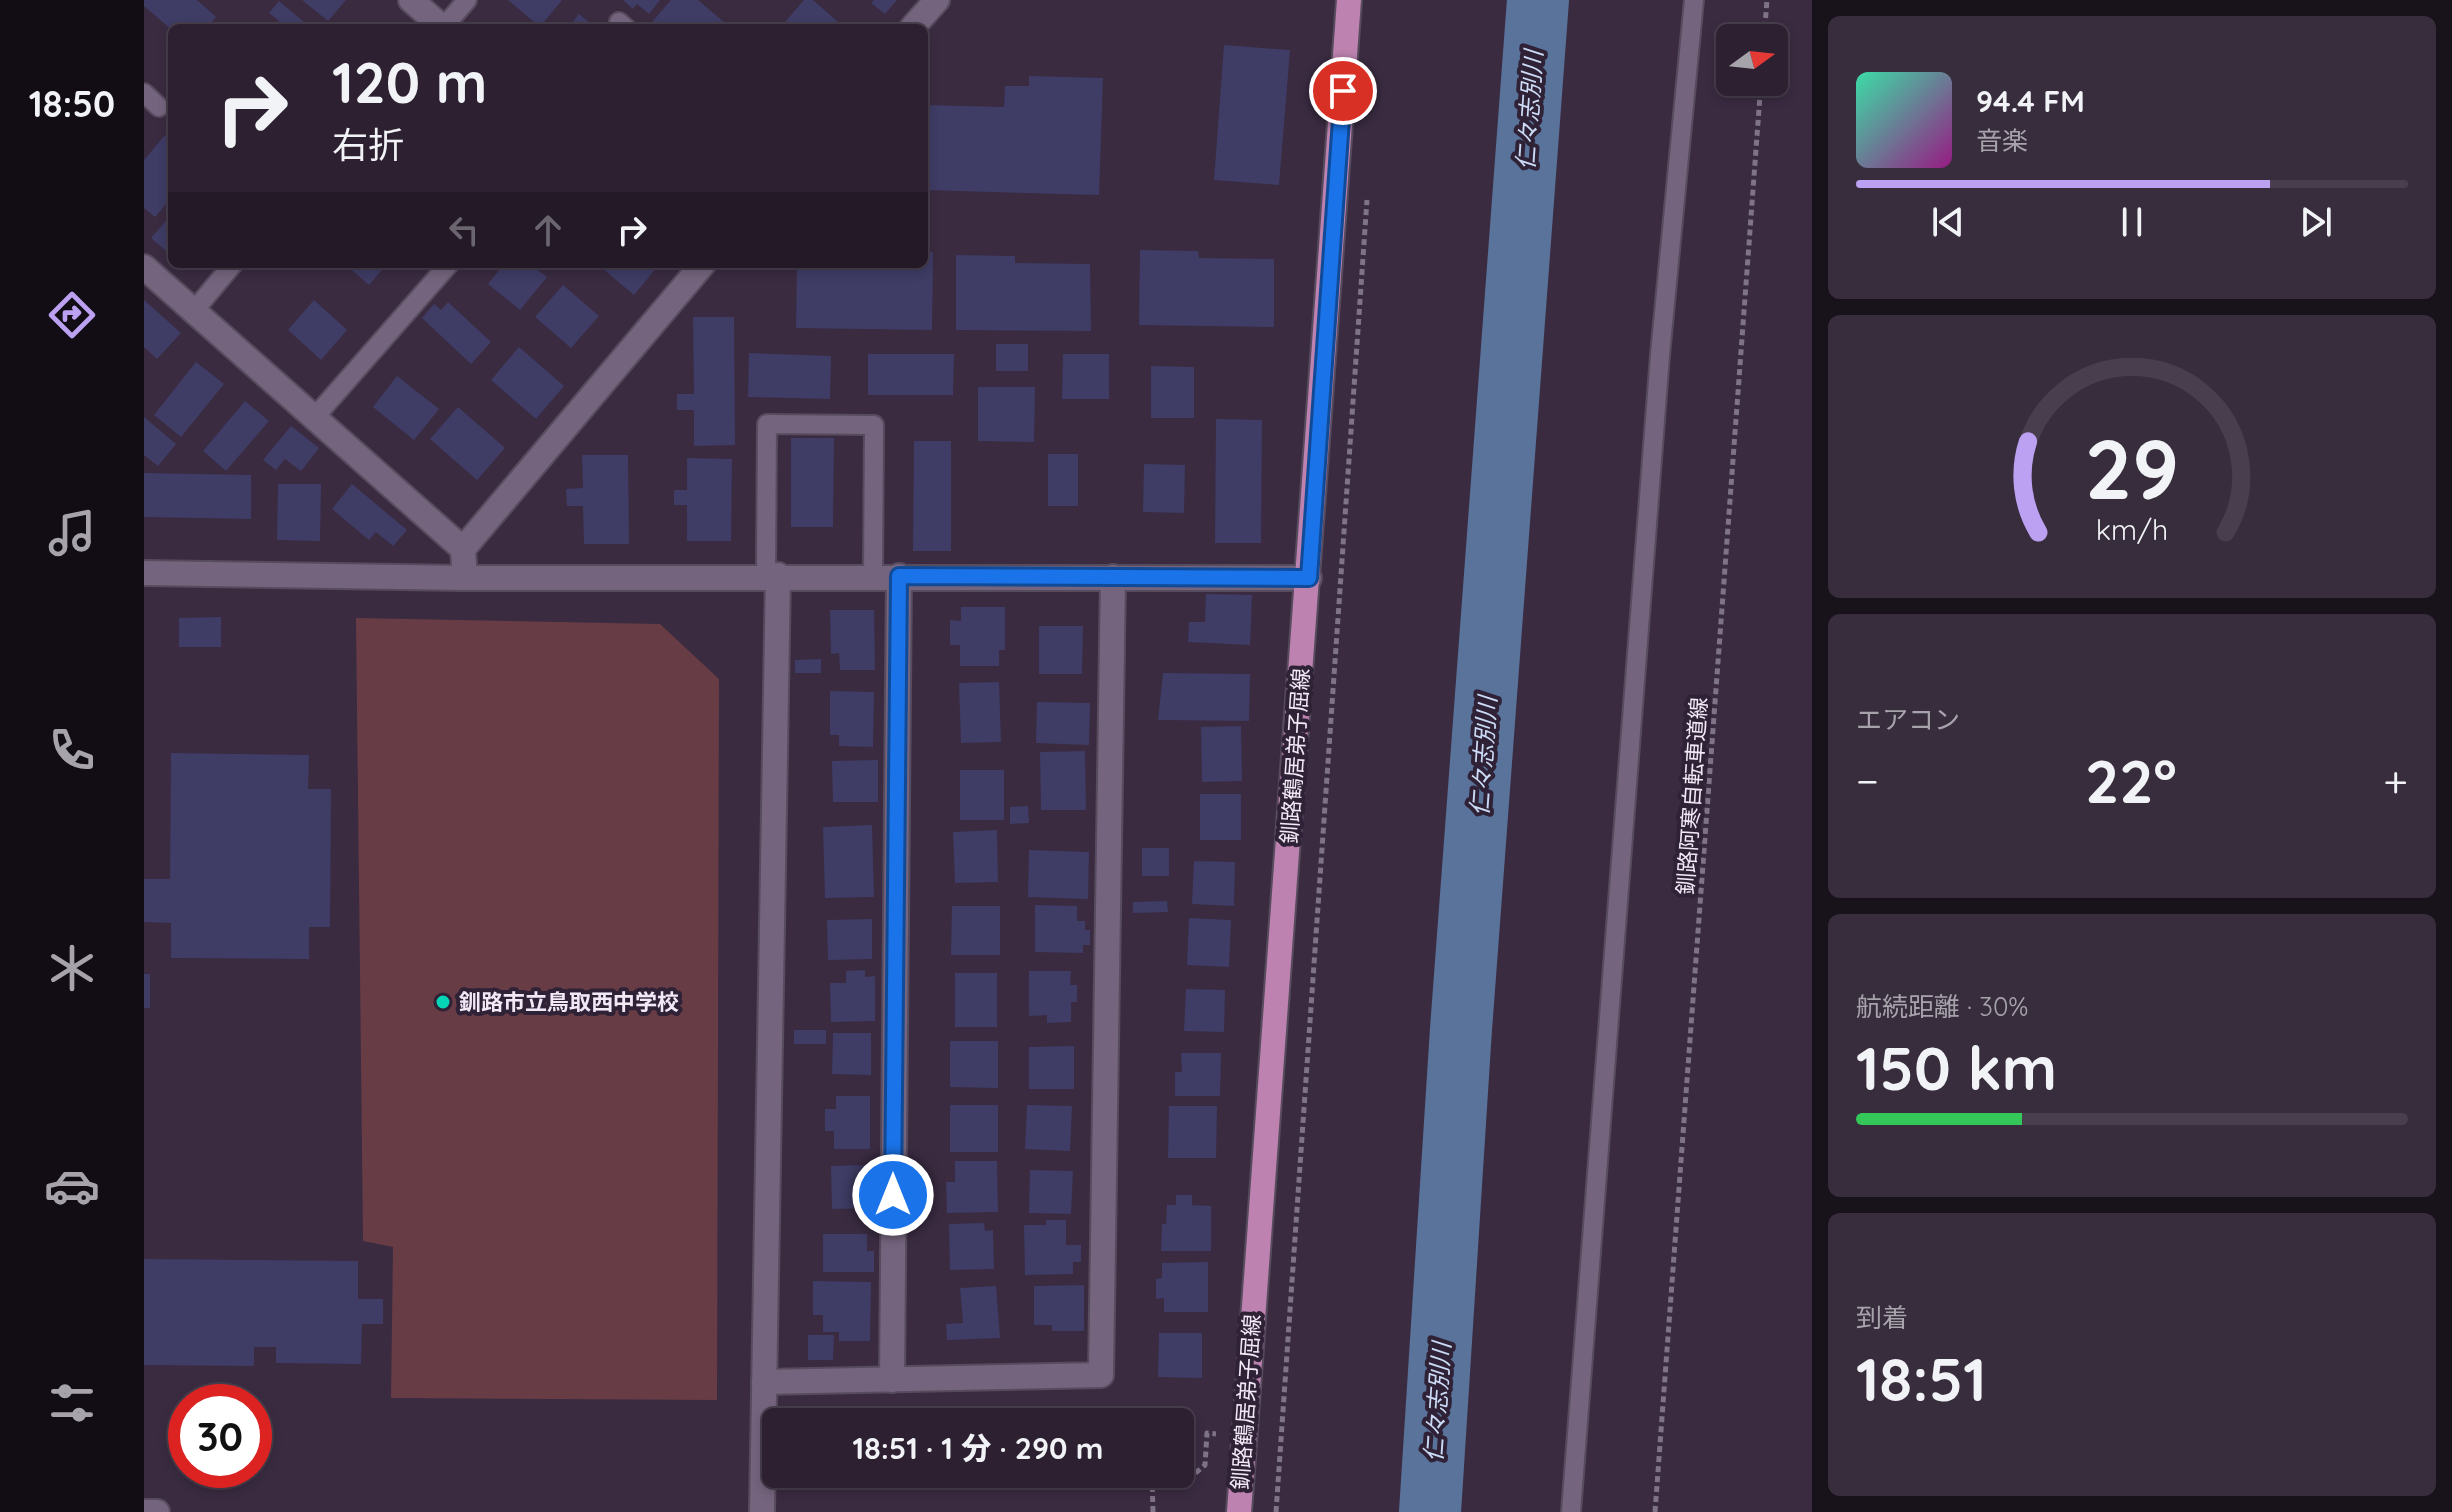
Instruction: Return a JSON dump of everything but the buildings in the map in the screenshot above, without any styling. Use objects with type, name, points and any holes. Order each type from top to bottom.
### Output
[{"type":"main road","name":"釧路鶴居弟子屈線","points":[[1239,1512],[1242,1435],[1309,578],[1349,0]]},
{"type":"street","points":[[411,0],[438,24]]},
{"type":"street","points":[[916,24],[937,0]]},
{"type":"street","points":[[144,267],[463,549]]},
{"type":"street","points":[[464,578],[463,549],[700,268]]},
{"type":"street","points":[[144,573],[464,578],[1309,578]]},
{"type":"street","points":[[762,1512],[772,576]]},
{"type":"street","points":[[892,1380],[899,576]]},
{"type":"street","points":[[764,1382],[1101,1375],[1113,577]]},
{"type":"street","points":[[144,1512],[157,1512]]},
{"type":"lane","points":[[446,24],[467,0]]},
{"type":"lane","points":[[1571,1512],[1659,371],[1694,0]]},
{"type":"lane","points":[[144,93],[159,107]]},
{"type":"lane","points":[[193,312],[230,268]]},
{"type":"lane","points":[[314,418],[445,268]]},
{"type":"lane","points":[[772,576],[767,424],[874,425],[873,576]]},
{"type":"path","points":[[1765,24],[1767,0]]},
{"type":"path","name":"釧路阿寒自転車道線","points":[[1655,1512],[1760,96]]},
{"type":"path","points":[[1276,1512],[1368,190]]},
{"type":"path","points":[[1153,1512],[1152,1477],[1191,1477],[1205,1465],[1207,1433],[1281,1442]]},
{"type":"shaded area","points":[[356,618],[660,624],[719,679],[717,1400],[391,1398],[393,1247],[363,1241]]},
{"type":"waterway","name":"仁々志別川","points":[[1430,1512],[1461,1029],[1538,0]]},
{"type":"place","name":"釧路市立鳥取西中学校","points":[[443,1002]]},
{"type":"route","points":[[893,1195],[899,576],[1309,578],[1343,91]]}]
